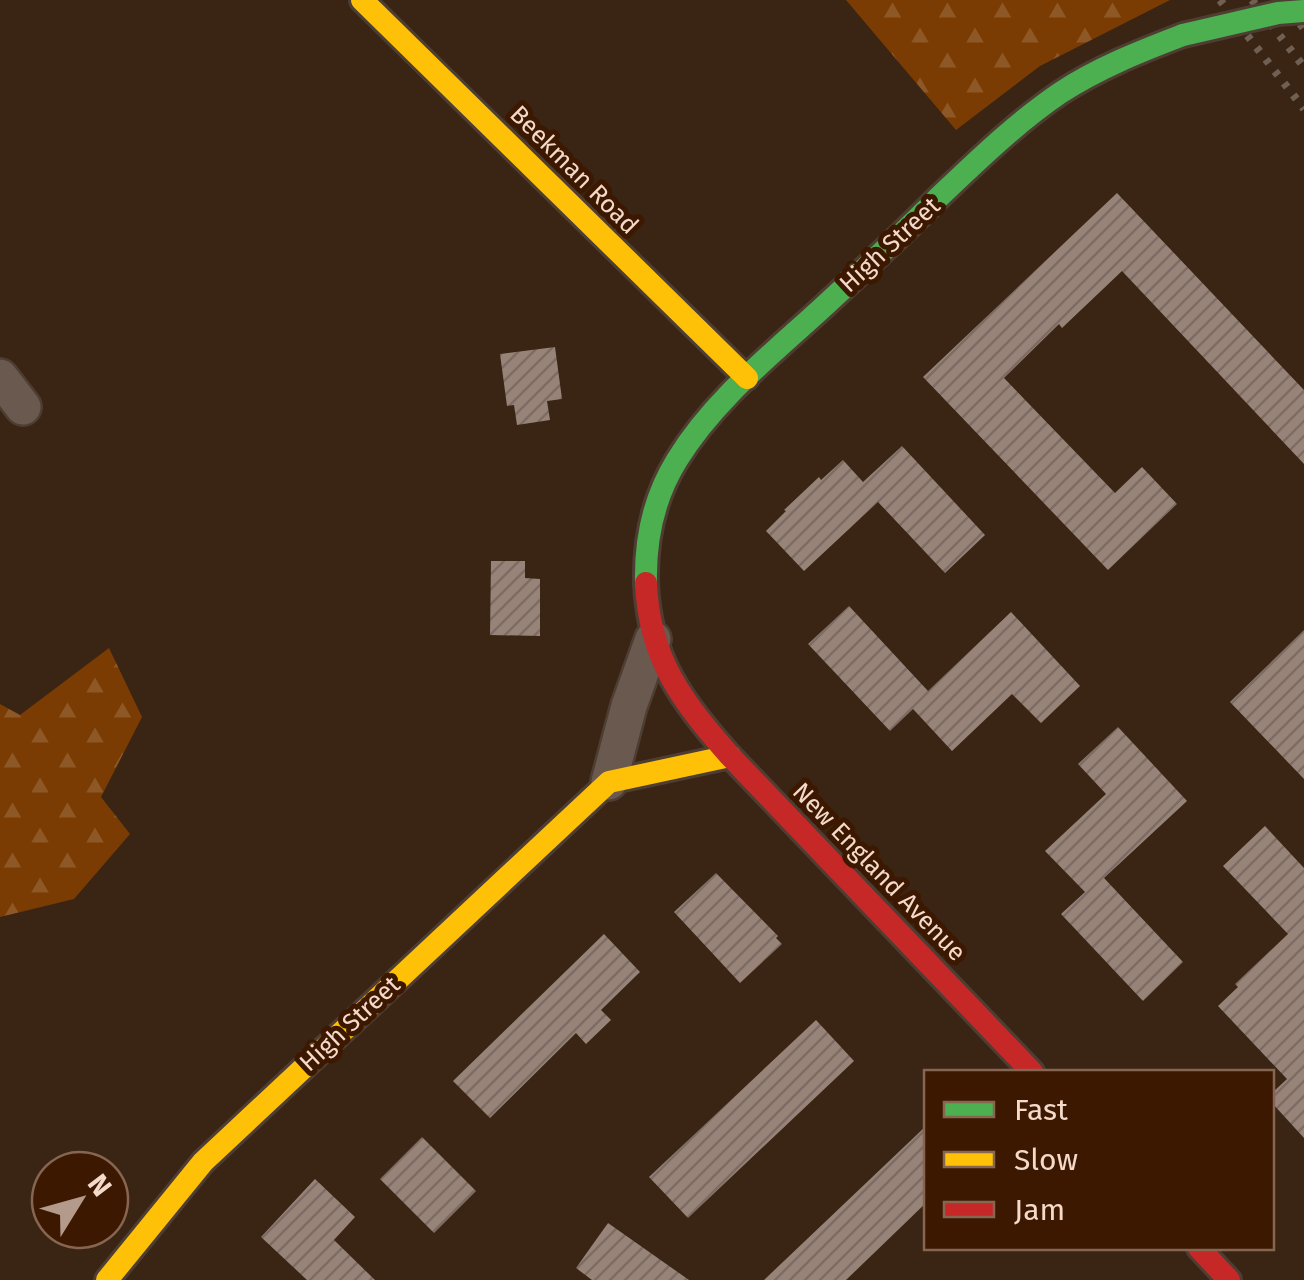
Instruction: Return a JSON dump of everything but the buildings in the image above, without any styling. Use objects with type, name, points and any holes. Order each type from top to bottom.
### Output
[{"type":"street","name":"Beekman Road","points":[[362,0],[747,378]]},
{"type":"street","name":"High Street","points":[[689,707],[669,677],[653,639],[646,597],[646,556],[654,513],[673,466],[700,429],[747,378],[1050,100],[1123,58],[1183,34],[1304,11]]},
{"type":"street","points":[[0,377],[22,407]]},
{"type":"street","name":"High Street","points":[[107,1280],[203,1162],[609,782],[653,639]]},
{"type":"street","name":"New England Avenue","points":[[689,707],[730,756],[1030,1070]]},
{"type":"street","points":[[609,782],[730,756]]},
{"type":"street","points":[[1200,1250],[1230,1280]]},
{"type":"green space","points":[[846,0],[1170,0],[1040,66],[956,130]]},
{"type":"green space","points":[[109,648],[142,717],[101,797],[130,834],[74,899],[0,917],[0,704],[20,715]]},
{"type":"railway","points":[[1220,0],[1304,109]]},
{"type":"railway","points":[[1252,0],[1304,67]]},
{"type":"railway","points":[[1282,0],[1304,29]]},
{"type":"traffic: fast","points":[[1183,35],[1278,13],[1304,11]]},
{"type":"traffic: fast","points":[[646,583],[649,535],[662,489],[693,437],[730,394],[1028,117],[1089,76],[1183,35]]},
{"type":"traffic: slow","points":[[362,0],[747,378]]},
{"type":"traffic: slow","points":[[107,1280],[203,1162],[609,782],[730,756]]},
{"type":"traffic: jam","points":[[646,583],[661,657],[697,716],[730,756],[1030,1070]]},
{"type":"traffic: jam","points":[[1201,1250],[1229,1280]]}]
